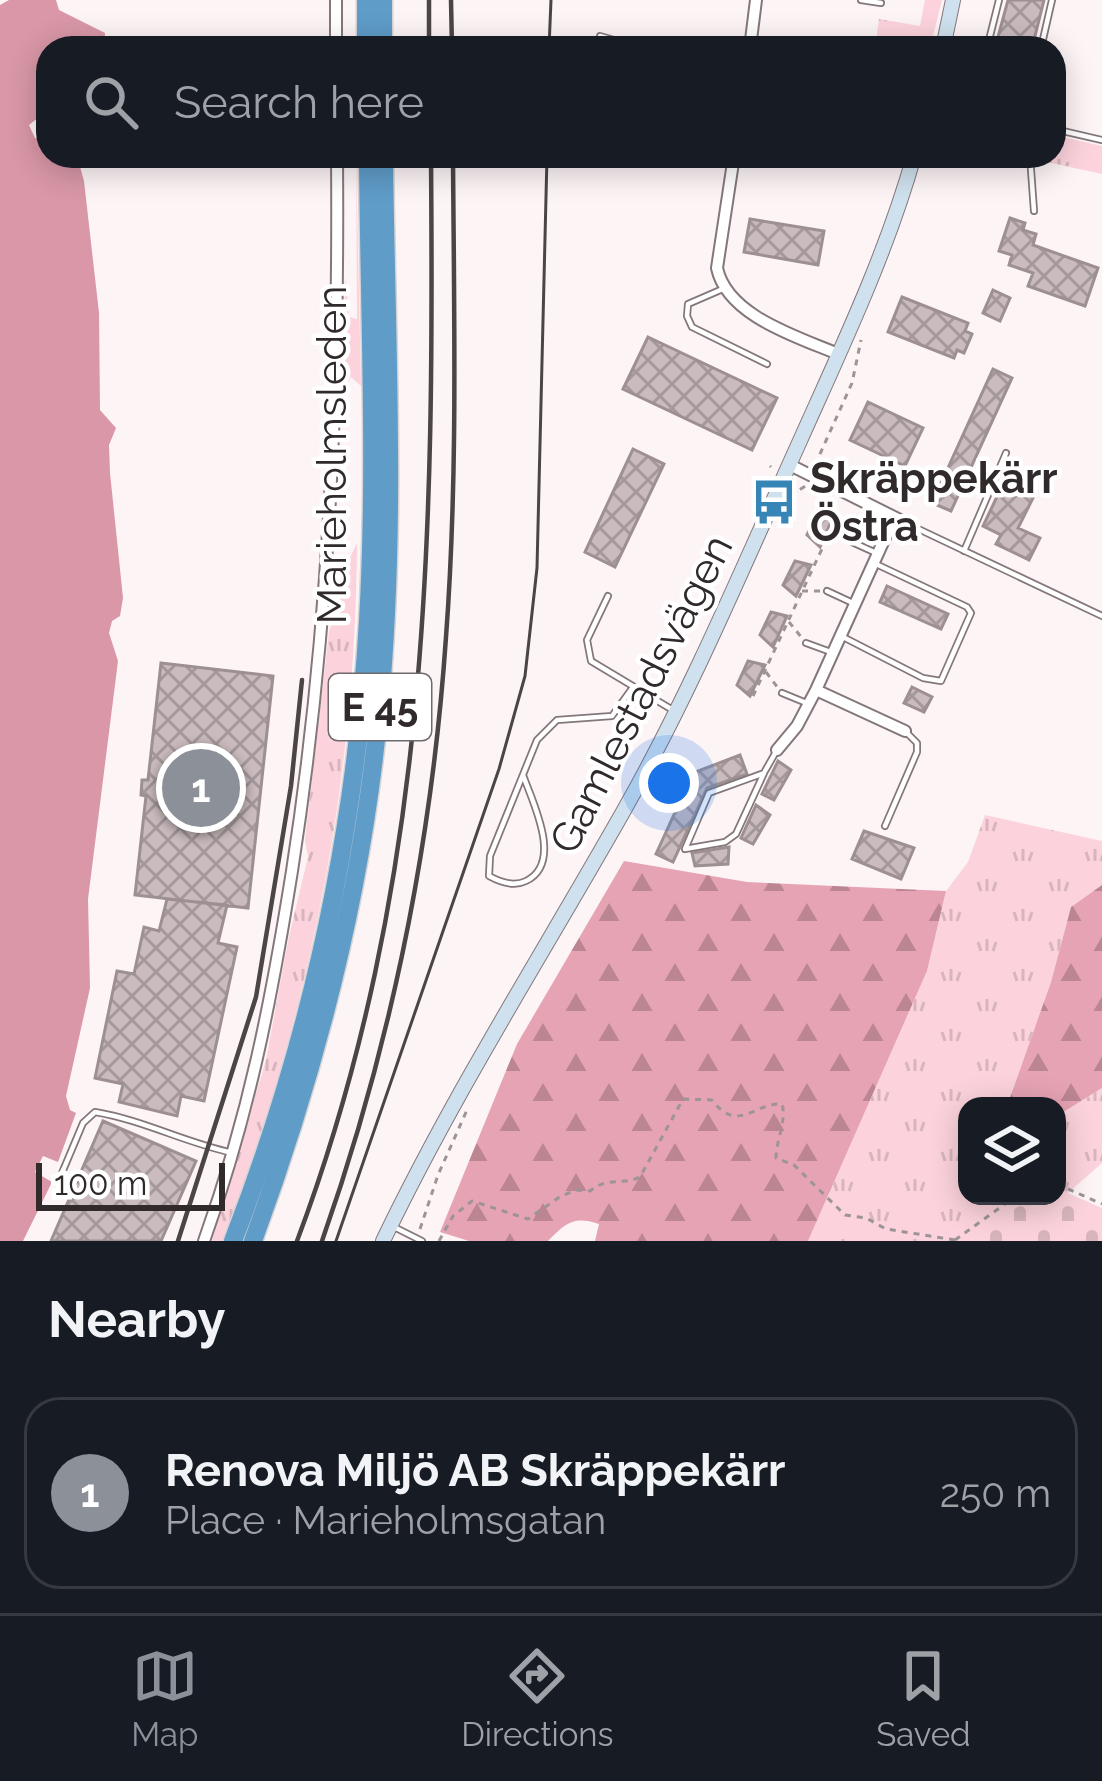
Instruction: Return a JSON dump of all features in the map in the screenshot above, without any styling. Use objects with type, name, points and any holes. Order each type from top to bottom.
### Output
[{"type":"highway","points":[[366,0],[366,36]]},
{"type":"highway","points":[[383,0],[383,36]]},
{"type":"highway","name":"Marieholmsleden","points":[[233,1241],[281,1106],[316,977],[352,786],[370,572],[368,168]]},
{"type":"highway","name":"Marieholmsleden","points":[[254,1241],[299,1107],[334,976],[362,845],[379,712],[389,490],[384,168]]},
{"type":"street","points":[[336,0],[336,36]]},
{"type":"street","points":[[752,36],[757,0]]},
{"type":"street","points":[[946,36],[953,0]]},
{"type":"street","points":[[204,1241],[233,1153],[271,1004],[315,700],[337,378],[337,168]]},
{"type":"street","points":[[732,168],[717,268],[724,288],[738,304],[838,354]]},
{"type":"street","name":"Gamlestadsvägen","points":[[383,1241],[479,1056],[623,812],[676,711],[838,354],[909,168]]},
{"type":"street","points":[[790,465],[910,525]]},
{"type":"street","points":[[777,750],[809,704],[895,518]]},
{"type":"street","points":[[816,690],[905,731]]},
{"type":"lane","points":[[861,0],[880,3]]},
{"type":"lane","points":[[990,36],[999,0]]},
{"type":"lane","points":[[1044,36],[1052,0]]},
{"type":"lane","points":[[1066,132],[1102,140]]},
{"type":"lane","points":[[1031,168],[1034,211]]},
{"type":"lane","points":[[724,288],[688,304],[692,327],[767,364]]},
{"type":"lane","points":[[964,550],[1006,453]]},
{"type":"lane","points":[[910,525],[1102,616]]},
{"type":"lane","points":[[840,636],[923,678],[941,680],[971,613],[852,542]]},
{"type":"lane","points":[[827,591],[855,604]]},
{"type":"lane","points":[[608,596],[586,640],[591,661],[676,711]]},
{"type":"lane","points":[[806,643],[832,652]]},
{"type":"lane","points":[[523,775],[544,849],[535,874],[527,881],[501,882],[489,876],[488,867],[523,775],[537,740],[547,727],[570,717],[612,716],[633,687]]},
{"type":"lane","points":[[782,693],[809,704]]},
{"type":"lane","points":[[885,826],[917,752],[917,743],[905,731]]},
{"type":"lane","points":[[764,773],[709,793],[685,848],[725,842],[736,834],[777,750]]},
{"type":"lane","points":[[59,1180],[83,1123],[95,1112],[233,1153]]},
{"type":"lane","points":[[391,1225],[422,1241]]},
{"type":"path","points":[[782,693],[754,694],[835,520],[852,542]]},
{"type":"path","points":[[826,539],[852,542]]},
{"type":"path","points":[[811,571],[827,591]]},
{"type":"path","points":[[802,591],[827,591]]},
{"type":"path","points":[[788,621],[806,643]]},
{"type":"path","points":[[779,640],[806,643]]},
{"type":"path","points":[[765,671],[782,693]]},
{"type":"path","points":[[439,1241],[453,1216],[472,1201],[528,1219],[604,1180],[640,1178],[683,1099],[694,1097],[712,1100],[719,1110],[740,1117],[763,1106],[782,1104],[776,1158],[794,1165],[845,1215],[866,1218],[886,1229],[954,1240],[1003,1205]]},
{"type":"path","points":[[1066,1188],[1102,1203]]},
{"type":"green space","points":[[925,0],[942,0],[933,36],[877,36],[879,19],[920,26]]},
{"type":"green space","points":[[1066,138],[1102,146],[1102,174],[1066,166]]},
{"type":"green space","points":[[356,168],[361,386],[351,377],[344,390],[345,276],[349,317],[357,319]]},
{"type":"green space","points":[[357,543],[347,725],[322,898],[255,1154],[225,1241],[212,1241],[266,1060],[308,857],[305,840],[329,632],[339,599],[339,565],[346,566]]},
{"type":"green space","points":[[985,815],[1102,841],[1102,885],[1071,907],[1051,982],[1010,1097],[958,1097],[958,1205],[1022,1205],[969,1241],[808,1241],[927,971],[946,891],[968,862]]},
{"type":"green space","points":[[624,861],[747,882],[946,891],[927,971],[808,1241],[595,1241],[599,1224],[582,1220],[565,1226],[548,1241],[469,1241],[440,1232],[517,1044]]},
{"type":"green space","points":[[1102,885],[1102,1088],[1066,1110],[1066,1097],[1010,1097],[1051,982],[1071,907]]},
{"type":"green space","points":[[1102,1088],[1102,1163],[1066,1193],[1066,1110]]},
{"type":"green space","points":[[1066,1193],[1102,1208],[1102,1241],[969,1241],[1022,1205],[1066,1205]]},
{"type":"shaded area","points":[[9,0],[56,0],[59,10],[105,33],[36,36],[36,119],[29,125],[36,139],[36,168],[80,168],[84,181],[99,313],[100,410],[116,428],[109,445],[110,473],[123,598],[120,616],[112,621],[109,633],[118,661],[88,899],[90,988],[66,1096],[70,1110],[76,1113],[58,1162],[43,1156],[35,1172],[52,1182],[23,1241],[0,1241],[0,5]]},
{"type":"building","points":[[1008,0],[1044,0],[1035,36],[998,36]]},
{"type":"building","points":[[1010,218],[1025,223],[1023,230],[1036,234],[1033,245],[1098,268],[1085,306],[1028,286],[1033,273],[1009,265],[1012,255],[999,251]]},
{"type":"building","points":[[750,219],[824,231],[818,265],[744,252]]},
{"type":"building","points":[[993,290],[1010,298],[1000,321],[983,313]]},
{"type":"building","points":[[902,297],[968,323],[965,331],[972,334],[964,353],[957,350],[954,358],[888,332]]},
{"type":"building","points":[[648,337],[777,398],[752,450],[623,389]]},
{"type":"building","points":[[993,369],[1012,378],[951,511],[932,503]]},
{"type":"building","points":[[868,402],[923,428],[905,466],[850,440]]},
{"type":"building","points":[[633,449],[664,464],[615,567],[585,552]]},
{"type":"building","points":[[1003,484],[1033,498],[1018,528],[1040,538],[1029,560],[996,544],[1001,535],[983,526]]},
{"type":"building","points":[[818,511],[834,515],[820,547],[807,535]]},
{"type":"building","points":[[795,561],[811,565],[796,596],[783,585]]},
{"type":"building","points":[[887,586],[948,614],[941,629],[880,602]]},
{"type":"building","points":[[771,612],[787,616],[773,647],[760,635]]},
{"type":"building","points":[[748,661],[765,665],[750,696],[737,685]]},
{"type":"building","points":[[161,663],[273,676],[248,908],[135,895],[146,796],[141,795],[142,780],[148,780]]},
{"type":"building","points":[[912,687],[932,697],[924,712],[904,703]]},
{"type":"building","points":[[740,755],[747,774],[707,788],[673,862],[656,854],[693,773]]},
{"type":"building","points":[[778,761],[791,770],[774,800],[762,794]]},
{"type":"building","points":[[756,805],[770,815],[753,844],[741,838]]},
{"type":"building","points":[[864,831],[914,848],[901,879],[852,859]]},
{"type":"building","points":[[729,847],[728,864],[695,866],[692,853]]},
{"type":"building","points":[[167,899],[227,905],[218,943],[237,947],[204,1101],[181,1096],[177,1116],[119,1102],[123,1084],[95,1078],[117,971],[134,974],[144,927],[159,931]]},
{"type":"building","points":[[103,1121],[196,1161],[161,1241],[51,1241]]},
{"type":"tram line","points":[[550,36],[551,0]]},
{"type":"tram line","points":[[336,1241],[499,769],[525,676],[537,568],[547,168]]},
{"type":"railway","points":[[429,0],[429,36]]},
{"type":"railway","points":[[451,0],[452,36]]},
{"type":"railway","points":[[297,1241],[341,1107],[375,974],[399,840],[425,569],[431,168]]},
{"type":"railway","points":[[322,1241],[387,1019],[430,791],[446,637],[452,517],[453,168]]},
{"type":"railway","points":[[178,1241],[256,997],[291,786],[302,680]]},
{"type":"place","name":"Skräppekärr Östra","points":[[774,502]]},
{"type":"place","name":"Renova Miljö AB Skräppekärr","points":[[201,788]]}]
